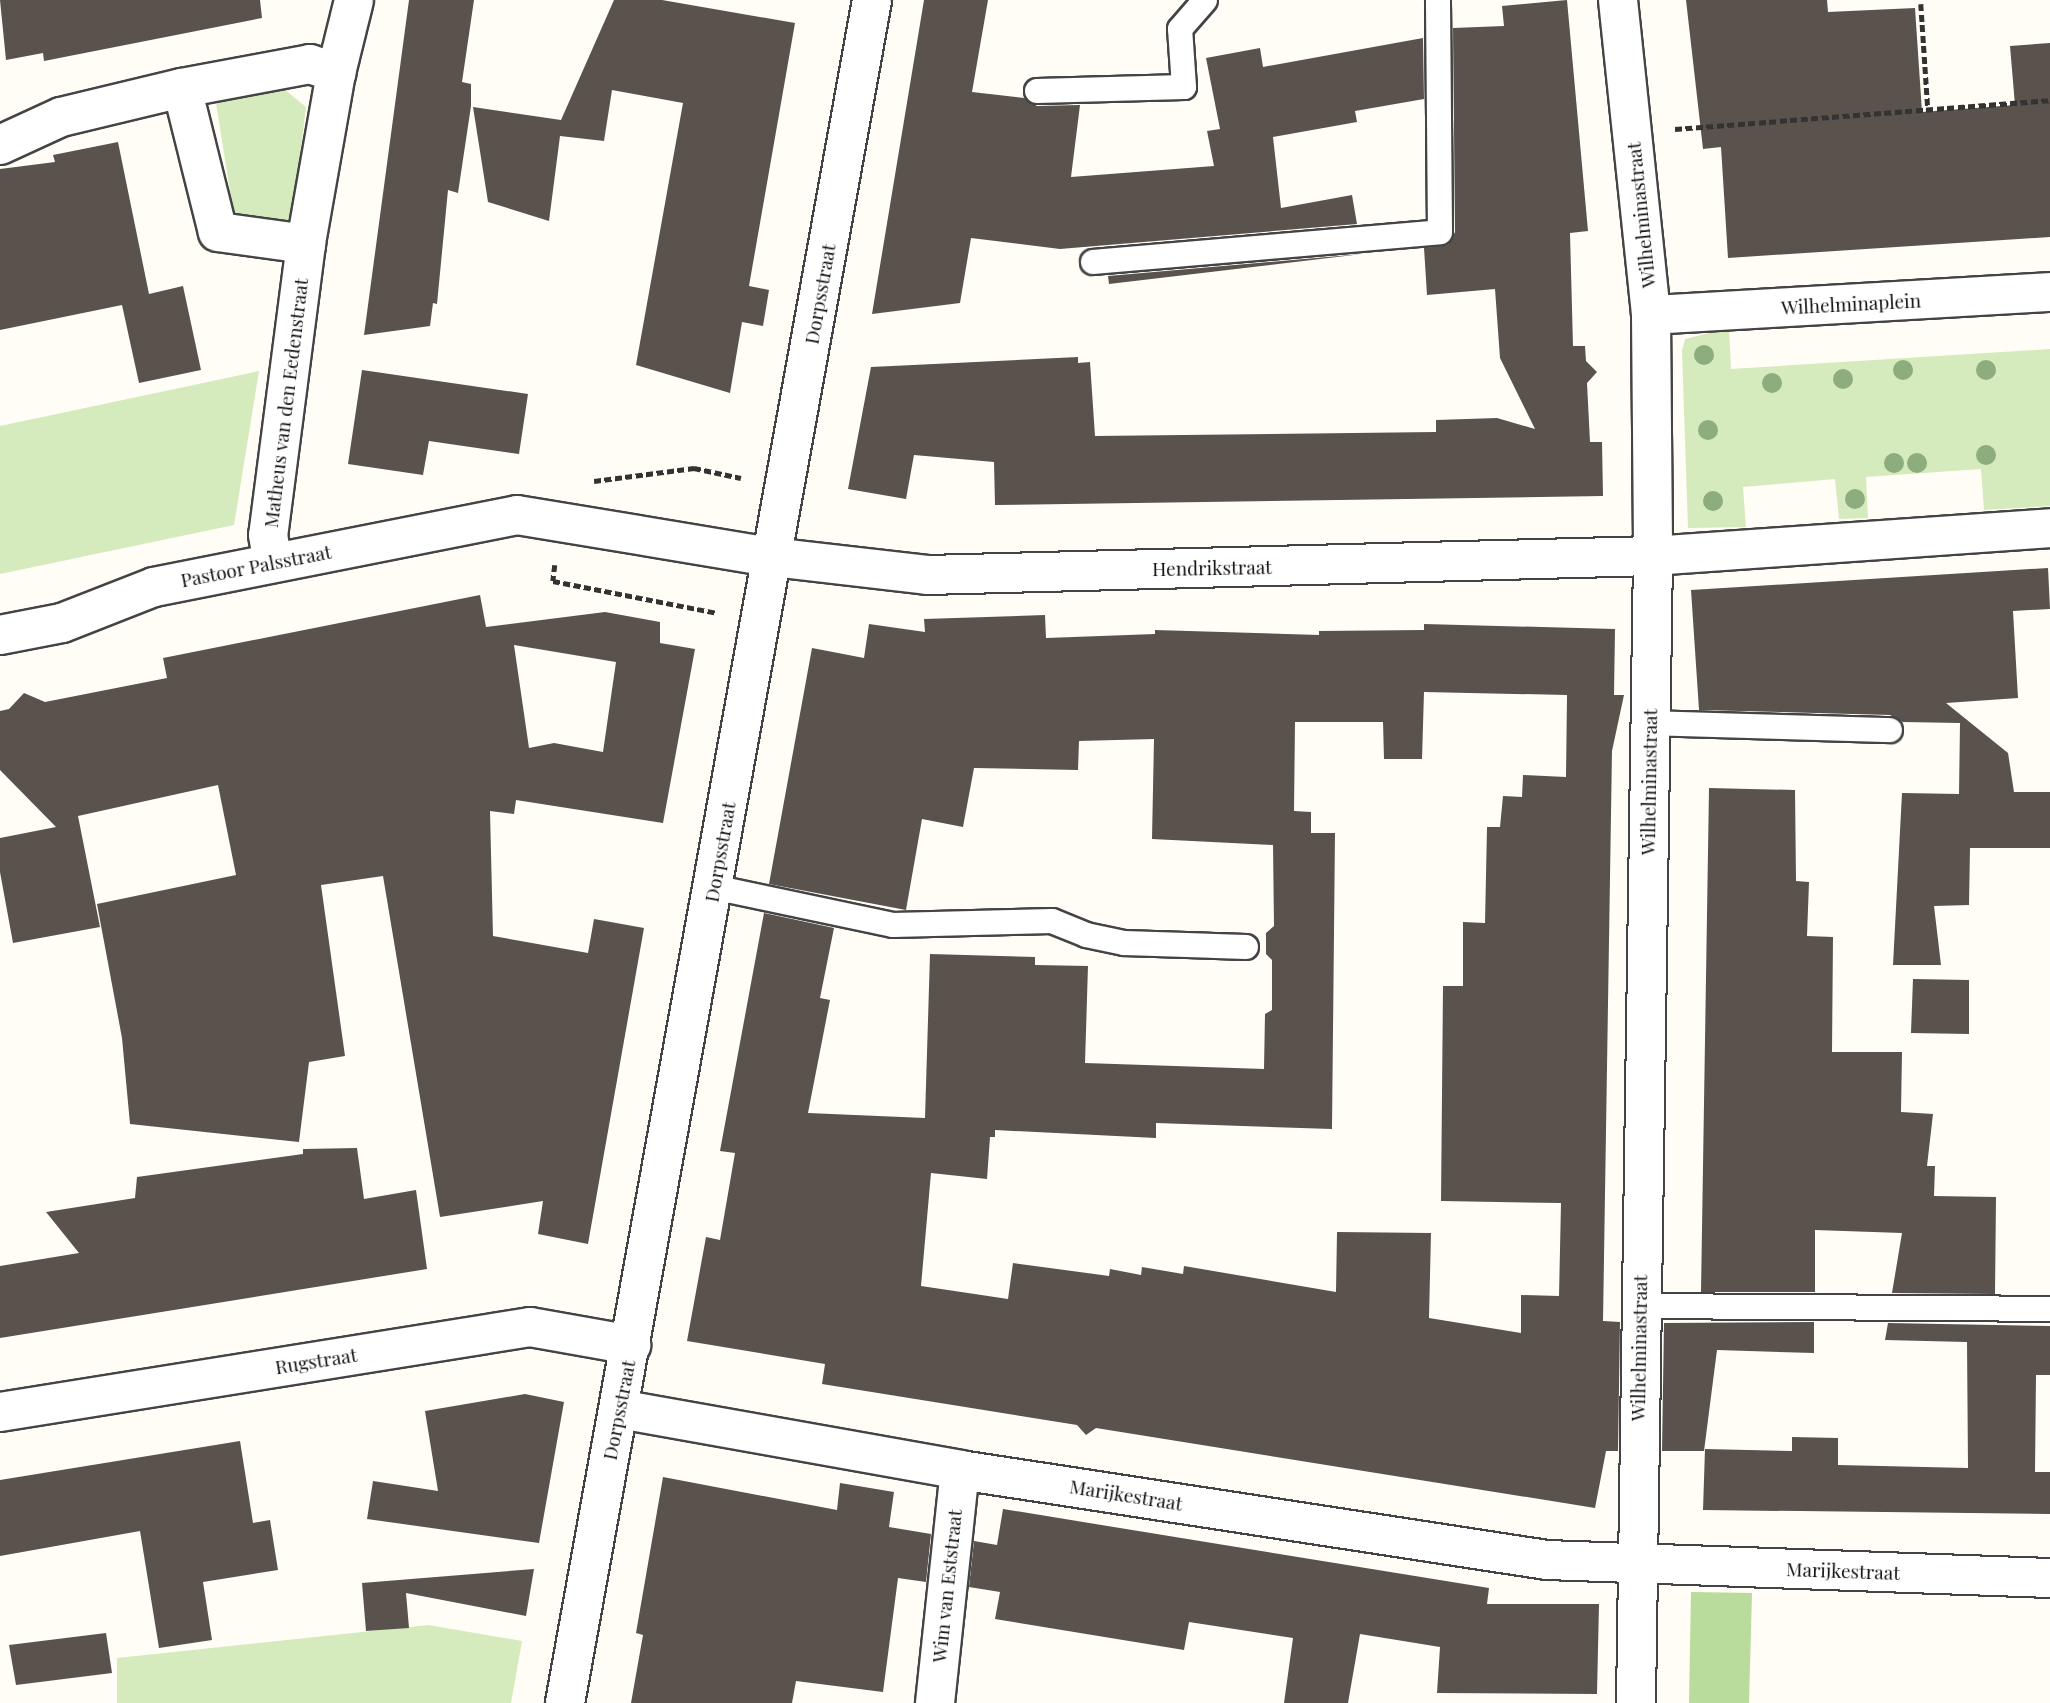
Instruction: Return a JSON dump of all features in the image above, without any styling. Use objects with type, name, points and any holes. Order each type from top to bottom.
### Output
[{"type":"street","name":"Matheus van den Eedenstraat","points":[[274,563],[268,535],[306,244],[336,73],[354,0]]},
{"type":"street","name":"Dorpsstraat","points":[[565,1703],[872,0]]},
{"type":"street","name":"Wilhelminastraat","points":[[1618,0],[1651,315],[1653,556],[1636,1565]]},
{"type":"street","points":[[0,145],[61,117],[182,88],[310,65],[336,73]]},
{"type":"street","points":[[182,88],[218,232],[306,244]]},
{"type":"street","name":"Wilhelminaplein","points":[[1651,315],[2050,292]]},
{"type":"street","name":"Pastoor Palsstraat","points":[[0,635],[62,623],[153,587],[517,515],[772,557]]},
{"type":"street","points":[[1653,556],[2050,528]]},
{"type":"street","name":"Hendrikstraat","points":[[772,557],[928,575],[1653,556]]},
{"type":"street","name":"Rugstraat","points":[[0,1412],[530,1327],[631,1345]]},
{"type":"street","name":"Marijkestraat","points":[[619,1409],[960,1470],[1547,1560],[2050,1578]]},
{"type":"street","name":"Wim van Eststraat","points":[[935,1703],[960,1470]]},
{"type":"street","points":[[1636,1565],[1636,1703]]},
{"type":"lane","points":[[1037,91],[1184,87],[1180,29],[1205,0]]},
{"type":"lane","points":[[1093,262],[1440,232],[1438,0]]},
{"type":"lane","points":[[1650,723],[1890,730]]},
{"type":"lane","points":[[713,887],[893,925],[1052,920],[1086,935],[1124,943],[1246,947]]},
{"type":"lane","points":[[1640,1306],[2050,1309]]},
{"type":"path","points":[[1921,4],[1928,109]]},
{"type":"path","points":[[1632,132],[2050,100]]},
{"type":"path","points":[[590,481],[694,468],[745,480]]},
{"type":"path","points":[[562,523],[553,581],[761,621]]},
{"type":"green space","points":[[284,89],[306,107],[292,221],[234,216],[216,103]]},
{"type":"green space","points":[[1729,328],[1731,369],[2050,349],[2050,506],[1984,510],[1981,469],[1866,477],[1868,518],[1839,519],[1835,479],[1743,487],[1746,527],[1688,528],[1682,351],[1685,339]]},
{"type":"green space","points":[[259,371],[234,525],[0,574],[0,426]]},
{"type":"green space","points":[[1691,1592],[1752,1593],[1749,1703],[1689,1703]]},
{"type":"green space","points":[[428,1625],[522,1641],[511,1703],[117,1703],[117,1658]]},
{"type":"building","points":[[0,0],[260,0],[262,18],[44,61],[43,53],[6,60]]},
{"type":"building","points":[[409,0],[474,0],[462,82],[471,84],[471,106],[458,193],[448,190],[437,304],[433,303],[430,326],[364,335]]},
{"type":"building","points":[[614,0],[662,0],[795,23],[749,286],[769,290],[763,326],[742,322],[730,393],[636,365],[683,103],[612,90],[604,141],[560,136],[549,221],[488,202],[473,107],[561,120]]},
{"type":"building","points":[[924,0],[988,0],[972,92],[1024,98],[1037,106],[1080,105],[1071,177],[1214,166],[1207,131],[1220,129],[1206,58],[1260,48],[1263,67],[1423,38],[1424,99],[1355,111],[1357,122],[1273,137],[1281,208],[1352,195],[1357,224],[1060,249],[971,238],[960,303],[872,314]]},
{"type":"building","points":[[1567,0],[1588,231],[1570,233],[1573,346],[1585,346],[1586,361],[1597,372],[1587,383],[1590,442],[1602,442],[1603,496],[995,505],[994,462],[914,455],[906,499],[848,489],[871,367],[1078,357],[1078,363],[1090,362],[1095,436],[1436,432],[1436,420],[1497,418],[1535,429],[1500,358],[1495,289],[1427,295],[1424,248],[1448,245],[1455,232],[1453,28],[1504,26],[1502,6]]},
{"type":"building","points":[[1686,0],[1827,0],[1828,12],[1915,8],[1922,112],[2015,105],[2010,46],[2050,43],[2050,237],[1728,258],[1721,147],[1703,149]]},
{"type":"building","points":[[118,142],[149,294],[183,286],[201,370],[139,383],[122,305],[0,330],[0,169],[55,162],[53,155]]},
{"type":"building","points":[[1362,254],[1109,284],[1108,276]]},
{"type":"building","points":[[362,370],[528,394],[519,454],[429,441],[423,475],[348,464]]},
{"type":"building","points":[[2048,568],[2050,609],[2013,611],[2018,698],[1946,703],[2008,753],[2014,792],[2050,792],[2050,848],[1970,848],[1969,905],[1934,906],[1941,965],[1893,965],[1902,793],[1959,794],[1960,723],[1903,722],[1890,715],[1699,710],[1691,590]]},
{"type":"building","points":[[480,595],[486,627],[605,612],[660,622],[660,643],[695,649],[663,823],[516,800],[514,814],[490,811],[493,936],[588,953],[594,919],[644,928],[588,1244],[538,1234],[543,1201],[440,1217],[383,876],[321,885],[345,1056],[309,1062],[299,1142],[130,1124],[122,1038],[97,904],[236,875],[218,785],[78,816],[100,927],[13,943],[0,872],[0,838],[56,827],[0,770],[0,711],[9,709],[24,693],[45,702],[167,678],[163,658]],"holes":[[[514,645],[616,662],[603,752],[554,743],[529,748]]]},
{"type":"building","points":[[1045,615],[1046,638],[1155,634],[1155,630],[1319,635],[1319,631],[1424,630],[1424,624],[1615,629],[1614,695],[1624,695],[1612,751],[1603,1321],[1620,1322],[1618,1451],[1606,1451],[1595,1508],[1096,1428],[1086,1435],[1077,1425],[822,1384],[825,1364],[687,1341],[706,1237],[720,1240],[735,1153],[720,1151],[764,913],[834,928],[820,998],[830,1000],[808,1113],[925,1118],[930,954],[1035,957],[1035,965],[1088,966],[1085,1063],[1264,1069],[1265,1014],[1272,1010],[1272,960],[1266,954],[1266,933],[1274,926],[1273,845],[1152,839],[1154,739],[1079,741],[1078,770],[974,768],[963,827],[922,819],[906,910],[769,884],[812,648],[864,658],[869,624],[925,632],[924,619]],"holes":[[[1424,692],[1567,695],[1566,777],[1523,775],[1522,797],[1503,796],[1500,827],[1487,827],[1485,923],[1463,922],[1463,986],[1443,986],[1441,1201],[1561,1203],[1559,1296],[1521,1295],[1521,1333],[1429,1318],[1431,1233],[1337,1232],[1336,1292],[1184,1266],[1183,1274],[1142,1267],[1141,1275],[1110,1269],[1109,1276],[1013,1263],[1008,1299],[921,1286],[931,1173],[987,1179],[990,1137],[995,1137],[995,1130],[1156,1138],[1156,1123],[1332,1129],[1335,833],[1311,833],[1311,812],[1294,811],[1295,722],[1383,722],[1384,759],[1422,759]]]},
{"type":"building","points":[[1709,788],[1795,790],[1796,881],[1809,882],[1807,936],[1833,937],[1832,1052],[1902,1052],[1901,1112],[1933,1114],[1927,1166],[1935,1166],[1934,1196],[1996,1197],[1995,1294],[1892,1293],[1902,1233],[1815,1230],[1815,1292],[1701,1292]]},
{"type":"building","points":[[1913,979],[1969,980],[1969,1034],[1911,1033]]},
{"type":"building","points":[[357,1148],[364,1199],[416,1190],[427,1269],[0,1338],[0,1266],[79,1253],[46,1212],[135,1198],[137,1177],[303,1154],[303,1149]]},
{"type":"building","points":[[1814,1322],[1814,1353],[1717,1350],[1704,1451],[1662,1451],[1664,1323]]},
{"type":"building","points":[[1888,1323],[2050,1326],[2050,1375],[2036,1375],[2035,1472],[2050,1472],[2050,1514],[1703,1510],[1705,1449],[1792,1451],[1792,1437],[1838,1438],[1838,1465],[1968,1468],[1967,1342],[1885,1340]]},
{"type":"building","points":[[525,1394],[564,1402],[539,1543],[367,1519],[373,1481],[438,1491],[425,1411]]},
{"type":"building","points":[[240,1441],[253,1523],[270,1520],[278,1570],[203,1582],[212,1640],[159,1648],[140,1531],[0,1556],[0,1480]]},
{"type":"building","points":[[663,1477],[837,1510],[840,1483],[894,1492],[889,1527],[931,1534],[926,1582],[898,1578],[883,1692],[796,1681],[792,1703],[631,1703],[643,1635],[636,1633]]},
{"type":"building","points":[[1003,1509],[1489,1588],[1487,1604],[1599,1604],[1597,1694],[1437,1693],[1440,1647],[1360,1634],[1348,1703],[1284,1703],[1293,1638],[1189,1622],[1184,1650],[995,1619],[1000,1592],[969,1587],[974,1541],[997,1545]]},
{"type":"building","points":[[534,1569],[526,1616],[406,1593],[409,1628],[366,1631],[362,1583]]},
{"type":"building","points":[[106,1633],[112,1673],[16,1685],[9,1645]]}]
